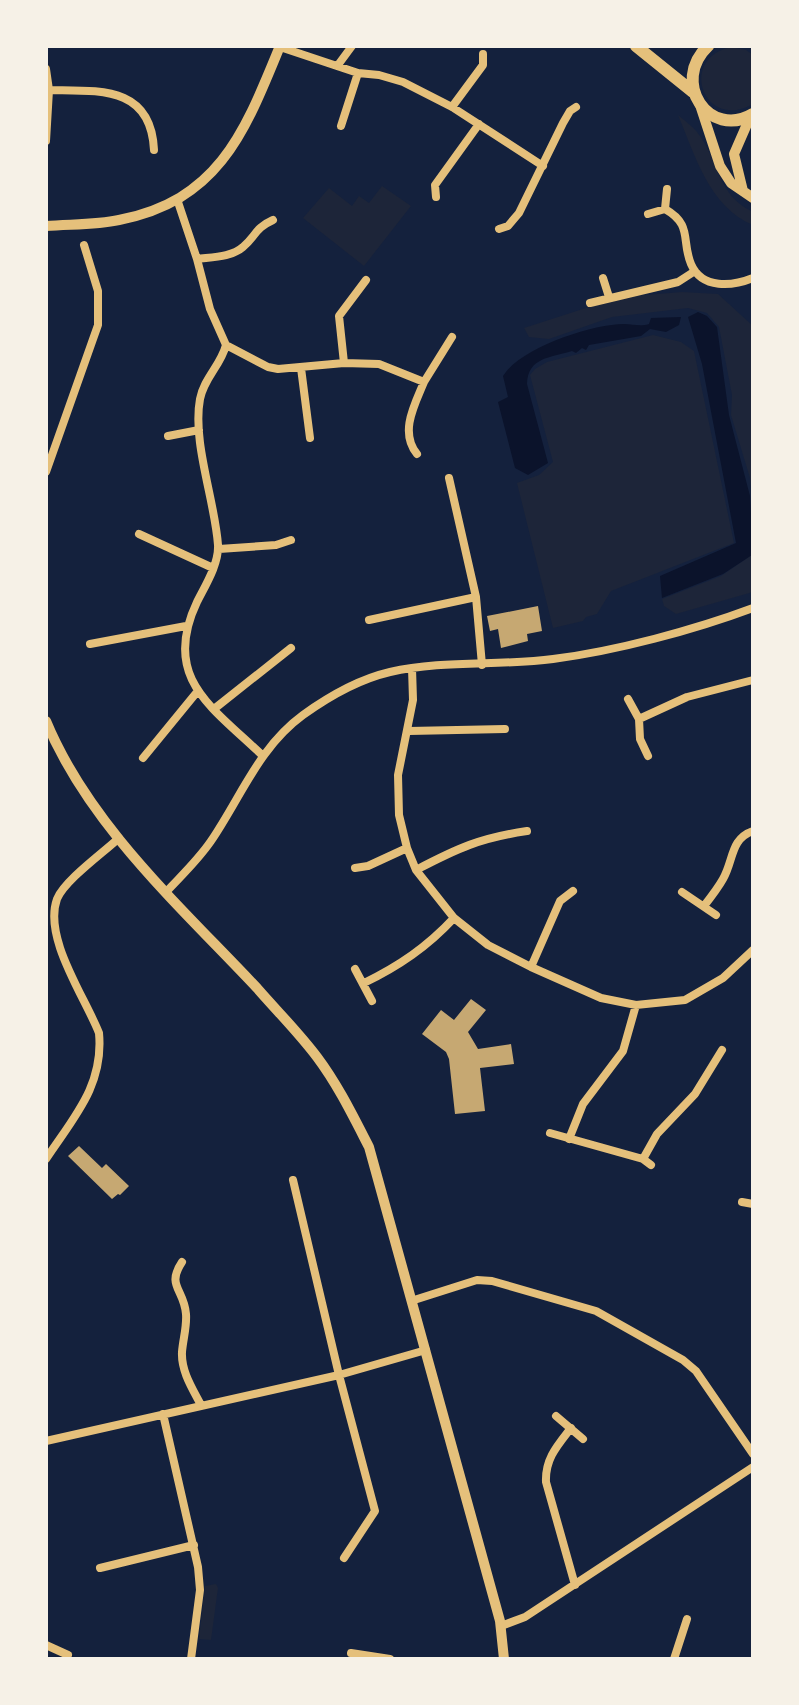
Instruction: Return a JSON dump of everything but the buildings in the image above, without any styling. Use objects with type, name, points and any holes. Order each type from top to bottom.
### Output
[{"type":"main road","points":[[636,46],[693,92]]},
{"type":"main road","points":[[708,46],[693,64],[691,77],[693,92],[700,105],[710,114],[723,119],[738,120],[752,115]]},
{"type":"street","points":[[46,226],[116,221],[147,213],[177,199],[211,172],[239,137],[280,46],[358,73],[403,82],[452,107],[543,166]]},
{"type":"street","points":[[338,65],[352,46]]},
{"type":"street","points":[[452,107],[483,65],[483,54]]},
{"type":"street","points":[[46,69],[49,90],[46,141]]},
{"type":"street","points":[[341,126],[358,73]]},
{"type":"street","points":[[49,90],[108,91],[121,95],[147,117],[153,131],[154,150]]},
{"type":"street","points":[[700,105],[720,166],[731,183],[753,198]]},
{"type":"street","points":[[499,229],[508,226],[519,213],[563,123],[576,107]]},
{"type":"street","points":[[743,191],[734,154],[752,115]]},
{"type":"street","points":[[436,197],[435,185],[479,124]]},
{"type":"street","points":[[665,209],[667,189]]},
{"type":"street","points":[[177,199],[210,309],[226,345],[268,367],[379,364],[424,382]]},
{"type":"street","points":[[648,214],[665,209],[678,216],[686,233],[689,259],[695,271],[709,281],[724,285],[753,278]]},
{"type":"street","points":[[197,259],[234,253],[245,246],[255,231],[273,220]]},
{"type":"street","points":[[46,472],[98,325],[98,291],[84,245]]},
{"type":"street","points":[[590,303],[678,282],[695,271]]},
{"type":"street","points":[[603,278],[609,297]]},
{"type":"street","points":[[344,363],[339,316],[366,280]]},
{"type":"street","points":[[417,454],[409,443],[408,434],[413,409],[424,382],[452,337]]},
{"type":"street","points":[[226,345],[201,392],[199,430],[219,549],[186,626],[183,647],[185,662],[197,692],[262,755]]},
{"type":"street","points":[[301,368],[310,438]]},
{"type":"street","points":[[168,436],[199,430]]},
{"type":"street","points":[[449,478],[476,597],[482,665]]},
{"type":"street","points":[[139,534],[213,568]]},
{"type":"street","points":[[219,549],[276,545],[291,540]]},
{"type":"street","points":[[369,620],[476,597]]},
{"type":"street","points":[[167,891],[211,841],[262,755],[304,714],[360,682],[412,668],[554,659],[608,648],[753,608]]},
{"type":"street","points":[[90,644],[186,626]]},
{"type":"street","points":[[214,709],[291,648]]},
{"type":"street","points":[[412,668],[413,700],[409,731],[398,775],[399,815],[416,870],[454,918],[488,945],[531,967],[601,998],[636,1005],[685,1000],[723,978],[753,950]]},
{"type":"street","points":[[639,719],[687,697],[753,680]]},
{"type":"street","points":[[143,758],[197,692]]},
{"type":"street","points":[[628,699],[639,719],[640,739],[648,756]]},
{"type":"street","points":[[46,721],[79,787],[119,838],[302,1037],[331,1076],[369,1147],[501,1626],[504,1659]]},
{"type":"street","points":[[409,731],[505,729]]},
{"type":"street","points":[[416,870],[467,844],[527,831]]},
{"type":"street","points":[[704,906],[724,877],[734,844],[744,834],[753,831]]},
{"type":"street","points":[[46,1159],[85,1101],[97,1076],[101,1052],[93,1016],[60,948],[50,913],[66,887],[119,838]]},
{"type":"street","points":[[355,868],[368,866],[407,848]]},
{"type":"street","points":[[531,967],[560,901],[573,891]]},
{"type":"street","points":[[682,892],[716,915]]},
{"type":"street","points":[[364,983],[399,966],[454,918]]},
{"type":"street","points":[[355,969],[372,1001]]},
{"type":"street","points":[[569,1139],[583,1104],[623,1051],[636,1005]]},
{"type":"street","points":[[643,1159],[663,1126],[695,1094],[722,1050]]},
{"type":"street","points":[[550,1133],[643,1159],[651,1165]]},
{"type":"street","points":[[293,1180],[375,1511],[344,1558]]},
{"type":"street","points":[[742,1202],[753,1204]]},
{"type":"street","points":[[182,1262],[174,1274],[186,1314],[183,1363],[201,1405]]},
{"type":"street","points":[[411,1301],[477,1280],[492,1281],[596,1311],[683,1360],[696,1371],[753,1454]]},
{"type":"street","points":[[46,1441],[339,1375],[426,1350]]},
{"type":"street","points":[[163,1414],[194,1545],[200,1590],[191,1659]]},
{"type":"street","points":[[556,1416],[583,1439]]},
{"type":"street","points":[[571,1428],[551,1454],[545,1468],[546,1482],[575,1585]]},
{"type":"street","points":[[501,1626],[525,1617],[753,1467]]},
{"type":"street","points":[[100,1568],[194,1545]]},
{"type":"street","points":[[674,1659],[687,1619]]},
{"type":"street","points":[[48,1659],[50,1646],[68,1655]]},
{"type":"street","points":[[351,1653],[390,1659]]},
{"type":"shaded area","points":[[731,47],[753,55],[753,104],[736,110],[721,109],[710,101],[703,90],[701,78],[705,65],[714,54]]},
{"type":"shaded area","points":[[678,115],[704,142],[732,196],[753,212],[753,225],[738,217],[714,193]]},
{"type":"shaded area","points":[[382,186],[411,206],[364,266],[303,218],[329,188],[352,206],[359,196],[369,203]]},
{"type":"shaded area","points":[[682,292],[718,294],[753,326],[753,507],[750,478],[731,415],[732,395],[719,327],[707,313],[688,308],[612,317],[549,339],[529,337],[524,328],[620,297]]},
{"type":"shaded area","points":[[698,312],[707,316],[717,327],[729,415],[750,496],[753,550],[752,555],[723,574],[662,598],[660,576],[736,543],[702,364],[688,317]]},
{"type":"shaded area","points":[[681,317],[679,325],[666,332],[650,329],[641,336],[589,345],[586,350],[582,348],[576,353],[572,351],[548,357],[531,368],[527,384],[548,463],[528,475],[515,468],[498,402],[508,397],[503,376],[512,366],[540,347],[576,333],[610,325],[645,325],[651,318]]},
{"type":"shaded area","points":[[653,335],[681,342],[694,351],[734,543],[611,591],[597,614],[583,621],[553,628],[517,483],[539,475],[553,462],[530,375],[547,362]]},
{"type":"shaded area","points":[[753,554],[753,592],[676,614],[664,606],[662,599],[721,576]]},
{"type":"shaded area","points":[[216,1584],[211,1640],[199,1639],[205,1586]]}]
